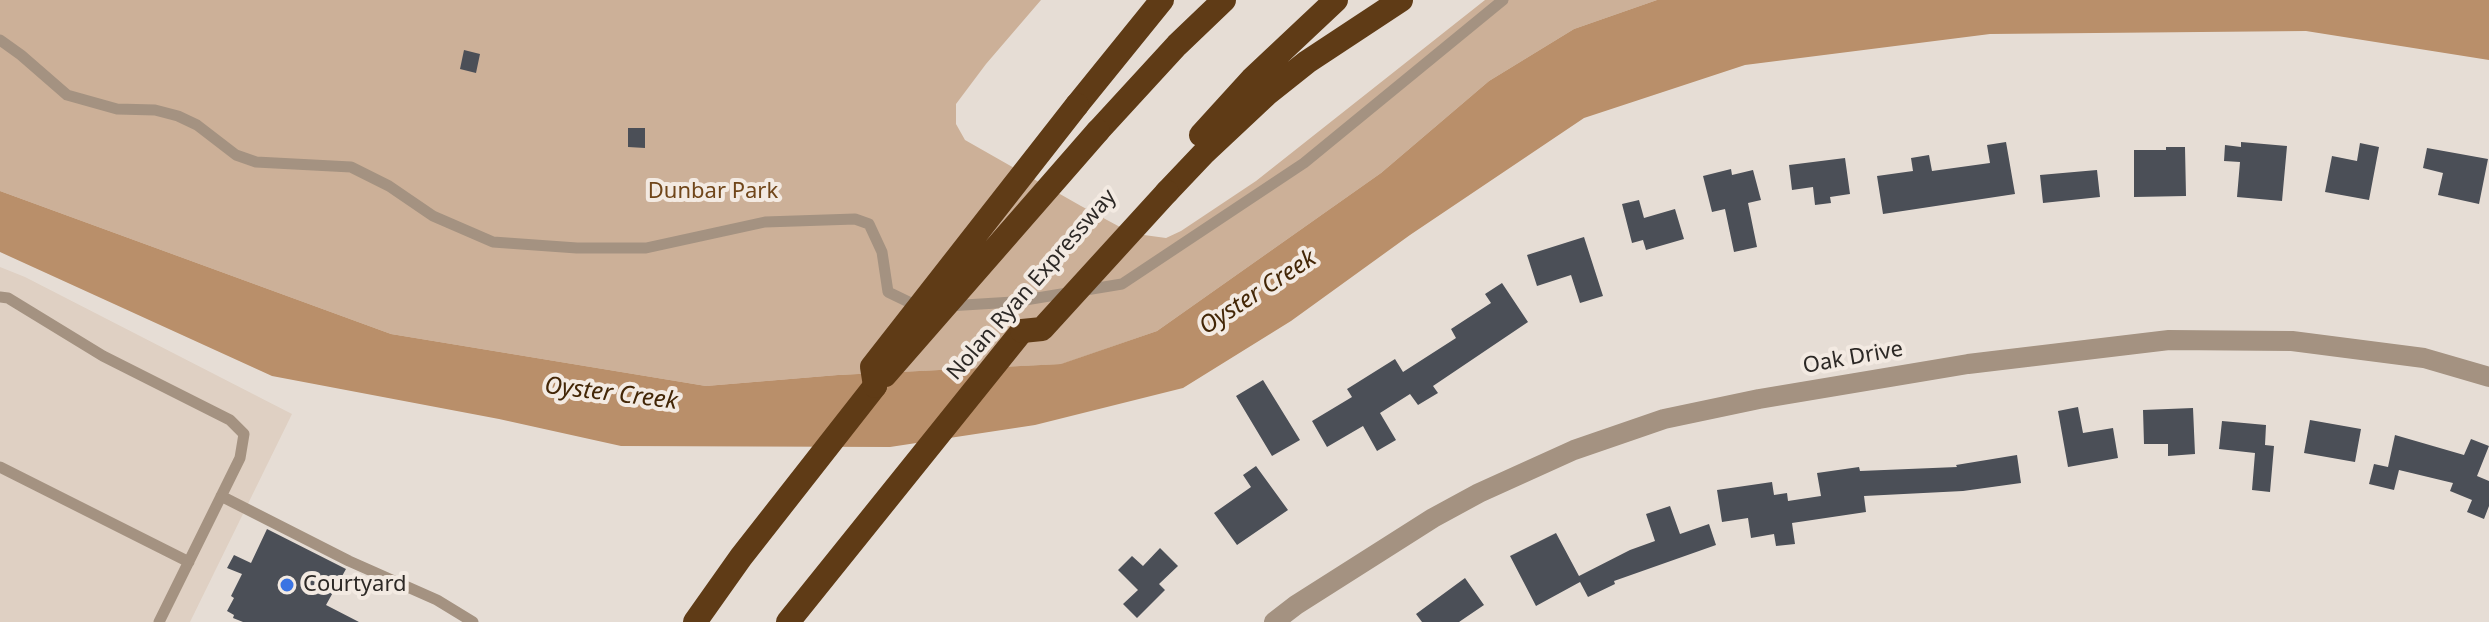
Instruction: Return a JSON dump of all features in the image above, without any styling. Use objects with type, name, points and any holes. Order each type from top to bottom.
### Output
[{"type":"highway","points":[[875,386],[872,367],[1162,0]]},
{"type":"highway","points":[[695,622],[875,386],[1098,131],[1177,45],[1224,0]]},
{"type":"highway","points":[[1160,190],[1252,79],[1336,0]]},
{"type":"highway","points":[[1160,190],[1307,62],[1401,0]]},
{"type":"highway","name":"Nolan Ryan Expressway","points":[[788,622],[1022,331],[1042,329],[1160,190]]},
{"type":"street","name":"Oak Drive","points":[[1274,622],[1395,542],[1479,493],[1574,450],[1664,419],[1759,399],[1937,369],[2169,340],[2292,341],[2424,358],[2489,377]]},
{"type":"lane","points":[[0,40],[67,95],[117,109],[155,110],[178,116],[197,125],[236,155],[256,162],[351,167],[389,186],[433,216],[493,242],[577,248],[646,248],[765,222],[855,219],[869,224],[882,252],[888,292],[918,307],[1013,302],[1122,284],[1304,163],[1503,0]]},
{"type":"lane","points":[[0,297],[8,298],[103,356],[230,420],[244,434],[240,458],[159,622]]},
{"type":"lane","points":[[0,467],[189,562]]},
{"type":"lane","points":[[221,496],[349,561],[437,600],[473,622]]},
{"type":"shaded area","points":[[0,267],[292,414],[190,622],[0,622]]},
{"type":"green space","name":"Dunbar Park","points":[[0,0],[1041,0],[956,104],[956,124],[965,140],[1081,206],[1120,227],[1166,238],[1256,181],[1485,0],[1657,0],[1574,29],[1489,81],[1381,173],[1157,331],[1062,364],[838,375],[706,386],[391,334],[0,191]]},
{"type":"water","name":"Oyster Creek","points":[[1657,0],[2489,0],[2489,60],[2306,31],[1990,34],[1745,65],[1584,118],[1410,235],[1291,321],[1183,388],[1035,425],[890,447],[621,446],[499,419],[272,376],[0,252],[0,191],[391,334],[706,386],[838,375],[1061,364],[1157,331],[1381,173],[1489,81],[1574,29]]},
{"type":"building","points":[[464,50],[480,54],[476,73],[460,69]]},
{"type":"building","points":[[628,128],[645,128],[645,148],[628,147]]},
{"type":"building","points":[[2006,142],[2015,194],[1883,214],[1877,176],[1913,171],[1911,158],[1929,155],[1932,171],[1990,163],[1987,145]]},
{"type":"building","points":[[2241,142],[2287,146],[2282,201],[2237,197],[2240,162],[2224,161],[2225,145],[2241,147]]},
{"type":"building","points":[[2360,143],[2379,147],[2369,200],[2325,192],[2332,156],[2357,161]]},
{"type":"building","points":[[2166,147],[2185,147],[2186,196],[2134,197],[2134,150],[2166,150]]},
{"type":"building","points":[[2427,148],[2488,159],[2479,204],[2438,195],[2443,173],[2423,168]]},
{"type":"building","points":[[1845,158],[1850,194],[1830,197],[1831,203],[1815,205],[1813,187],[1792,190],[1789,165]]},
{"type":"building","points":[[1731,169],[1732,175],[1753,170],[1761,200],[1748,203],[1757,247],[1734,252],[1725,209],[1712,212],[1703,176]]},
{"type":"building","points":[[2097,170],[2100,197],[2043,203],[2040,175]]},
{"type":"building","points":[[1639,200],[1644,218],[1675,209],[1684,239],[1646,250],[1643,240],[1632,243],[1622,204]]},
{"type":"building","points":[[1584,237],[1603,296],[1580,303],[1571,275],[1537,286],[1527,255]]},
{"type":"building","points":[[1502,283],[1528,322],[1433,386],[1438,393],[1418,405],[1410,394],[1380,413],[1396,440],[1377,451],[1363,426],[1327,447],[1312,421],[1352,397],[1347,389],[1395,359],[1403,372],[1456,338],[1451,329],[1491,303],[1485,294]]},
{"type":"building","points":[[1263,380],[1300,440],[1272,456],[1236,396]]},
{"type":"building","points":[[2078,407],[2083,433],[2113,428],[2118,458],[2068,467],[2058,411]]},
{"type":"building","points":[[2193,408],[2195,454],[2168,456],[2168,444],[2144,444],[2143,410]]},
{"type":"building","points":[[2310,420],[2361,429],[2355,462],[2304,453]]},
{"type":"building","points":[[2222,421],[2266,425],[2265,445],[2274,446],[2270,492],[2252,490],[2255,453],[2219,449]]},
{"type":"building","points":[[2395,435],[2464,455],[2471,439],[2489,446],[2477,476],[2489,481],[2489,506],[2484,519],[2467,512],[2472,500],[2450,491],[2453,483],[2399,470],[2394,490],[2369,484],[2374,464],[2388,467]]},
{"type":"building","points":[[2017,455],[2021,483],[1963,491],[1864,496],[1866,512],[1792,523],[1795,544],[1776,546],[1774,534],[1751,538],[1748,518],[1722,522],[1717,490],[1772,482],[1774,495],[1787,493],[1788,501],[1821,496],[1817,473],[1859,467],[1860,471],[1957,467]]},
{"type":"building","points":[[1256,466],[1288,510],[1237,545],[1214,513],[1251,487],[1243,475]]},
{"type":"building","points":[[1670,506],[1680,534],[1709,524],[1716,545],[1614,581],[1615,584],[1588,597],[1580,582],[1536,606],[1510,556],[1556,533],[1579,576],[1655,541],[1646,514]]},
{"type":"building","name":"Courtyard","points":[[267,529],[346,569],[326,605],[359,622],[243,622],[233,618],[234,615],[227,611],[242,574],[227,568],[234,555],[251,563]]},
{"type":"building","points":[[1160,548],[1178,566],[1159,584],[1165,590],[1137,618],[1123,604],[1138,590],[1118,570],[1132,556],[1143,566]]},
{"type":"building","points":[[1465,578],[1484,605],[1459,622],[1422,622],[1416,614]]},
{"type":"place","name":"Courtyard","points":[[287,585]]}]
